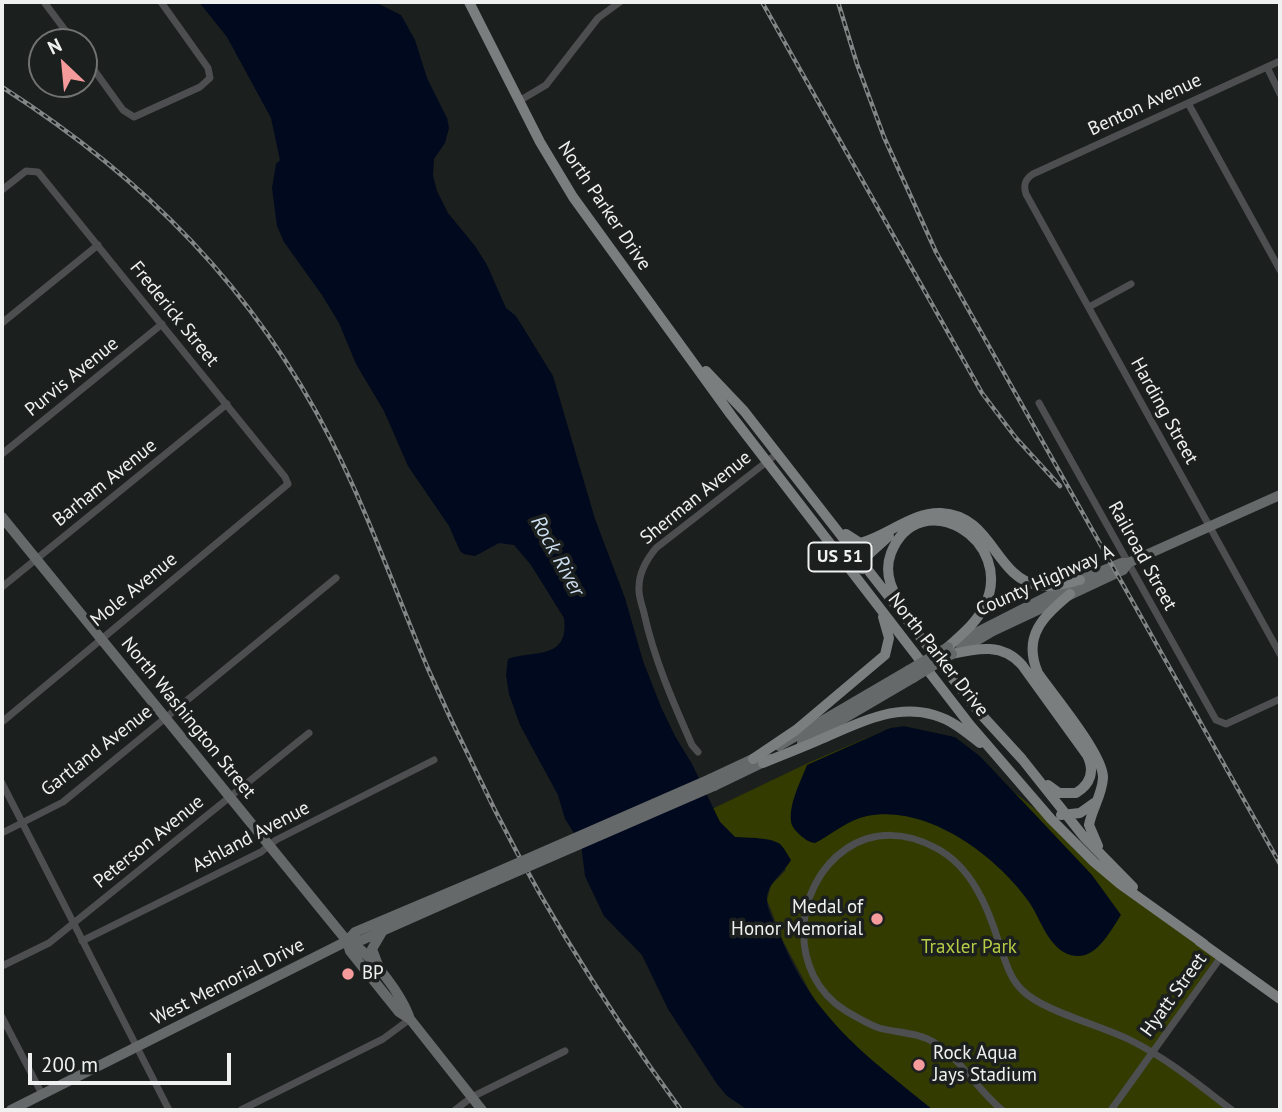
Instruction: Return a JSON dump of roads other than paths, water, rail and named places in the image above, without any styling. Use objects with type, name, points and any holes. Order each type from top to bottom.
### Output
[{"type":"main road","name":"North Parker Drive","points":[[468,2],[540,142],[573,197],[766,461],[970,725],[1035,800],[1094,862],[1119,884],[1204,944]]},
{"type":"main road","name":"North Parker Drive","points":[[684,349],[744,411],[978,711],[1066,815],[1143,898],[1280,999]]},
{"type":"main road","points":[[1128,563],[1280,495]]},
{"type":"main road","points":[[823,511],[854,541],[860,543],[928,514],[954,514],[984,534],[1007,566],[1028,582],[1047,586],[1080,580]]},
{"type":"main road","name":"North Washington Street","points":[[2,517],[347,941],[350,951],[399,1012],[410,1020],[482,1110]]},
{"type":"main road","points":[[918,631],[890,583],[890,557],[900,538],[915,526],[934,521],[952,523],[968,531],[981,545],[988,563],[990,580],[987,599],[979,615],[950,651]]},
{"type":"main road","points":[[861,584],[863,564],[878,545],[905,523]]},
{"type":"main road","name":"County Highway A","points":[[492,879],[758,761],[1010,614],[1080,580],[1121,563],[1128,563],[1124,570],[950,651]]},
{"type":"main road","points":[[1070,594],[1044,618],[1036,630],[1032,659],[1038,673],[1098,760],[1103,778],[1090,825],[1095,842],[1112,865]]},
{"type":"main road","points":[[758,761],[885,655],[889,638],[880,608]]},
{"type":"main road","points":[[950,651],[997,649],[1018,660],[1087,755],[1092,768],[1091,778],[1085,787],[1076,793],[1059,793],[1022,760]]},
{"type":"main road","points":[[758,761],[871,718],[895,712],[936,715],[960,727],[1002,761]]},
{"type":"main road","points":[[1035,800],[1052,813],[1066,815],[1086,810],[1097,799]]},
{"type":"main road","name":"West Memorial Drive","points":[[347,941],[362,940],[492,879]]},
{"type":"main road","name":"West Memorial Drive","points":[[11,1110],[347,941],[355,932],[492,879]]},
{"type":"main road","points":[[383,931],[372,948],[375,961],[389,984]]},
{"type":"main road","name":"North Washington Street","points":[[347,941],[359,947],[389,984],[406,1006],[410,1020]]},
{"type":"street","points":[[44,2],[64,28]]},
{"type":"street","points":[[98,75],[123,110],[134,117],[200,87],[209,80],[211,75],[161,2]]},
{"type":"street","points":[[519,101],[545,85],[598,18],[620,2]]},
{"type":"street","name":"Benton Avenue","points":[[1025,182],[1033,174],[1280,61]]},
{"type":"street","points":[[1267,67],[1280,94]]},
{"type":"street","points":[[1188,103],[1280,270]]},
{"type":"street","name":"Frederick Street","points":[[2,190],[30,170],[38,172],[228,404],[288,484]]},
{"type":"street","name":"Harding Street","points":[[1025,182],[1026,194],[1280,654]]},
{"type":"street","points":[[2,323],[98,245]]},
{"type":"street","points":[[1089,307],[1131,284]]},
{"type":"street","name":"Purvis Avenue","points":[[2,454],[162,324]]},
{"type":"street","name":"Railroad Street","points":[[1039,403],[1219,723],[1229,723],[1280,699]]},
{"type":"street","name":"Barham Avenue","points":[[2,587],[228,404]]},
{"type":"street","name":"Sherman Avenue","points":[[698,752],[692,745],[666,685],[649,634],[639,588],[642,573],[647,559],[656,548],[778,453]]},
{"type":"street","name":"Mole Avenue","points":[[2,722],[288,484]]},
{"type":"street","name":"Gartland Avenue","points":[[2,833],[62,802],[336,578]]},
{"type":"street","name":"Peterson Avenue","points":[[2,966],[49,943],[309,733]]},
{"type":"street","name":"Ashland Avenue","points":[[82,941],[261,852],[434,760]]},
{"type":"street","points":[[2,783],[169,1110]]},
{"type":"street","points":[[1002,1110],[944,1049],[927,1038],[878,1028],[843,1009],[823,989],[813,972],[806,957],[803,930],[808,901],[822,870],[858,841],[879,835],[904,836],[946,855],[965,873],[977,890],[1009,970],[1022,990],[1037,1002],[1118,1034],[1153,1052],[1232,1110]]},
{"type":"street","name":"Hyatt Street","points":[[1111,1110],[1220,957]]},
{"type":"street","points":[[2,1017],[42,1094]]},
{"type":"street","points":[[242,1110],[383,1040],[410,1020]]},
{"type":"street","points":[[455,1110],[472,1097],[565,1051]]},
{"type":"water","name":"Rock River","points":[[199,2],[375,2],[401,15],[415,40],[427,78],[447,118],[449,128],[445,143],[434,159],[433,176],[437,191],[448,213],[487,265],[506,308],[516,316],[553,376],[595,519],[625,598],[643,661],[675,736],[720,822],[735,837],[777,842],[791,860],[769,889],[767,904],[793,964],[808,990],[844,1034],[933,1110],[748,1110],[727,1096],[717,1084],[668,1009],[642,955],[604,916],[585,876],[581,844],[565,819],[558,795],[520,725],[509,694],[506,675],[508,659],[555,647],[564,632],[564,618],[531,565],[514,545],[499,543],[475,556],[460,551],[449,526],[408,466],[384,411],[356,364],[339,323],[284,242],[277,226],[272,188],[276,164],[280,160],[271,118],[227,37]]},
{"type":"water","points":[[904,726],[955,737],[980,756],[1092,875],[1121,915],[1097,948],[1090,953],[1076,956],[1059,949],[1047,935],[1029,902],[998,867],[958,837],[936,826],[890,814],[867,816],[847,824],[815,843],[795,830],[791,823],[792,807],[807,765],[890,728]]},
{"type":"railway","points":[[762,2],[982,393],[1016,438],[1060,486]]},
{"type":"railway","points":[[838,2],[884,137],[936,252],[1280,864]]},
{"type":"railway","points":[[2,87],[102,159],[191,241],[231,286],[301,385],[345,468],[434,683],[519,857],[569,944],[623,1028],[681,1110]]},
{"type":"place","name":"Medal of Honor Memorial","points":[[877,919]]},
{"type":"place","name":"BP","points":[[348,974]]},
{"type":"place","name":"Rock Aqua Jays Stadium","points":[[919,1065]]},
{"type":"park label","name":"Traxler Park","points":[[969,948]]}]
